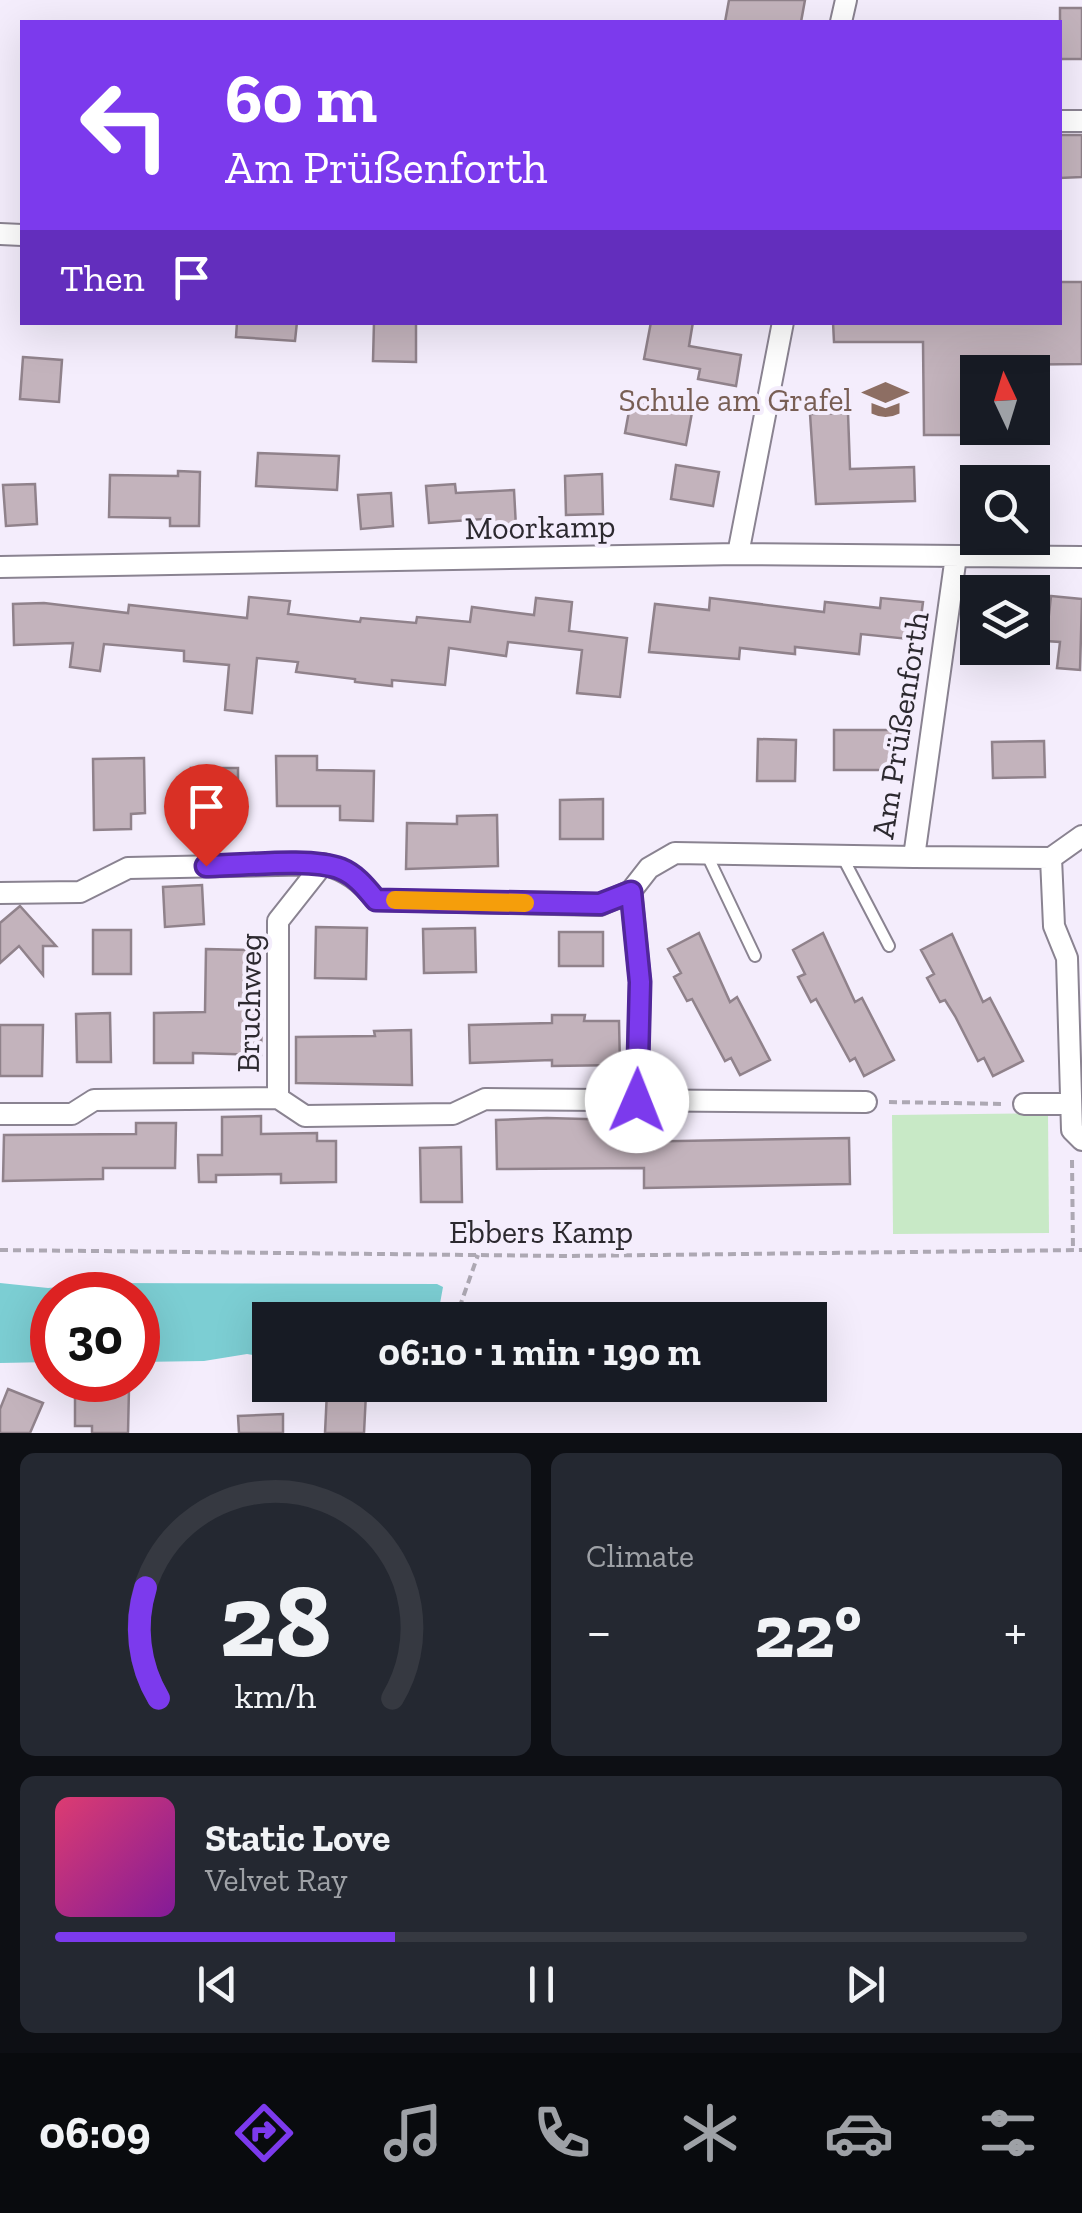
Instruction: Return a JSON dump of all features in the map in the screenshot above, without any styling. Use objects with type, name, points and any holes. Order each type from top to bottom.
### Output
[{"type":"street","points":[[738,554],[782,325]]},
{"type":"street","name":"Moorkamp","points":[[0,567],[738,554],[1082,556]]},
{"type":"street","name":"Am Prüßenforth","points":[[631,892],[649,868],[674,853],[914,857],[956,556]]},
{"type":"street","points":[[914,857],[1051,858],[1082,836]]},
{"type":"street","points":[[1051,858],[1054,926],[1067,958],[1071,1104],[1077,1135]]},
{"type":"street","points":[[0,893],[80,892],[128,868],[323,864],[344,870],[376,900],[600,904],[631,892],[640,982],[637,1101]]},
{"type":"street","name":"Bruchweg","points":[[278,1098],[278,921],[323,864]]},
{"type":"street","points":[[0,1114],[72,1114],[94,1100],[278,1098],[305,1116],[452,1114],[484,1099],[866,1102]]},
{"type":"street","points":[[1024,1104],[1071,1104]]},
{"type":"lane","points":[[706,854],[755,956]]},
{"type":"lane","points":[[843,857],[889,946]]},
{"type":"path","points":[[866,1102],[1024,1104]]},
{"type":"path","points":[[1073,1250],[1077,1135]]},
{"type":"path","name":"Ebbers Kamp","points":[[0,1250],[478,1255],[1082,1250]]},
{"type":"path","points":[[461,1302],[478,1255]]},
{"type":"green space","points":[[1048,1113],[1049,1233],[893,1234],[892,1115]]},
{"type":"water","points":[[0,1283],[30,1286],[30,1362],[0,1363]]},
{"type":"water","points":[[160,1283],[443,1287],[440,1302],[252,1302],[252,1355],[160,1362]]},
{"type":"building","points":[[729,0],[805,0],[801,20],[725,20]]},
{"type":"building","points":[[1060,8],[1082,8],[1082,59],[1062,59]]},
{"type":"building","points":[[1062,135],[1082,135],[1082,177],[1062,178]]},
{"type":"building","points":[[1062,282],[1082,282],[1082,364],[1050,364],[1050,355],[960,355],[960,435],[924,435],[923,342],[834,342],[833,325],[1062,325]]},
{"type":"building","points":[[237,325],[297,325],[295,341],[236,337]]},
{"type":"building","points":[[374,325],[416,325],[416,362],[373,361]]},
{"type":"building","points":[[650,325],[692,325],[689,346],[741,355],[736,386],[698,379],[700,369],[644,359]]},
{"type":"building","points":[[23,357],[62,360],[59,402],[20,399]]},
{"type":"building","points":[[632,395],[693,407],[686,445],[625,433]]},
{"type":"building","points":[[848,413],[850,469],[914,467],[915,501],[816,504],[810,414]]},
{"type":"building","points":[[258,453],[339,456],[337,490],[256,486]]},
{"type":"building","points":[[676,465],[719,472],[713,506],[671,499]]},
{"type":"building","points":[[178,471],[200,472],[199,526],[170,526],[170,518],[109,517],[110,475],[178,476]]},
{"type":"building","points":[[602,474],[603,514],[566,515],[565,476]]},
{"type":"building","points":[[35,484],[37,524],[6,526],[3,485]]},
{"type":"building","points":[[455,484],[456,493],[514,490],[516,527],[483,529],[483,519],[429,523],[426,486]]},
{"type":"building","points":[[391,493],[393,526],[361,529],[358,495]]},
{"type":"building","points":[[1051,596],[1082,599],[1080,670],[1057,668],[1060,642],[1050,641]]},
{"type":"building","points":[[249,597],[290,601],[288,614],[416,623],[417,617],[470,622],[472,607],[534,615],[536,598],[572,602],[569,631],[627,638],[620,697],[577,693],[582,650],[508,642],[506,656],[449,648],[445,685],[392,680],[392,686],[355,682],[296,672],[298,662],[257,658],[252,713],[225,710],[229,665],[184,661],[184,651],[104,644],[100,671],[70,667],[73,643],[14,645],[13,604],[44,603],[128,613],[129,605],[247,618]]},
{"type":"building","points":[[710,598],[824,612],[825,602],[880,608],[881,598],[923,602],[918,640],[861,634],[859,654],[795,647],[795,654],[740,648],[739,659],[649,652],[655,604],[709,610]]},
{"type":"building","points":[[834,730],[893,730],[893,770],[834,770]]},
{"type":"building","points":[[758,739],[796,740],[795,781],[757,781]]},
{"type":"building","points":[[1044,741],[1045,777],[993,778],[992,742]]},
{"type":"building","points":[[276,756],[317,756],[317,770],[374,771],[373,821],[340,820],[340,806],[277,806]]},
{"type":"building","points":[[144,758],[145,813],[131,814],[131,829],[94,830],[93,759]]},
{"type":"building","points":[[191,768],[238,768],[238,812],[191,812]]},
{"type":"building","points":[[603,799],[603,839],[560,839],[560,800]]},
{"type":"building","points":[[497,815],[498,866],[406,869],[407,823],[457,824],[457,816]]},
{"type":"building","points":[[202,885],[204,924],[165,927],[163,887]]},
{"type":"building","points":[[20,906],[56,946],[43,946],[43,975],[19,946],[0,963],[0,923]]},
{"type":"building","points":[[316,927],[367,928],[366,979],[315,978]]},
{"type":"building","points":[[475,928],[476,972],[424,973],[423,929]]},
{"type":"building","points":[[93,930],[131,930],[131,974],[93,974]]},
{"type":"building","points":[[559,932],[603,932],[603,966],[559,966]]},
{"type":"building","points":[[699,933],[730,1002],[737,997],[770,1060],[740,1075],[731,1058],[725,1061],[692,999],[687,1001],[674,977],[681,973],[668,949]]},
{"type":"building","points":[[823,933],[855,1002],[862,998],[894,1060],[864,1076],[855,1058],[850,1061],[816,999],[811,1002],[798,977],[805,974],[793,950]]},
{"type":"building","points":[[952,934],[983,1002],[990,998],[1023,1061],[993,1076],[984,1058],[978,1061],[955,1016],[945,1000],[940,1002],[927,978],[934,974],[921,950]]},
{"type":"building","points":[[206,949],[250,950],[249,1013],[262,1013],[261,1055],[193,1053],[193,1063],[154,1063],[154,1013],[205,1012]]},
{"type":"building","points":[[110,1013],[111,1062],[77,1062],[76,1014]]},
{"type":"building","points":[[552,1015],[585,1015],[584,1021],[619,1021],[620,1065],[552,1066],[552,1060],[470,1063],[469,1025],[552,1023]]},
{"type":"building","points":[[0,1025],[43,1025],[42,1076],[0,1076]]},
{"type":"building","points":[[411,1030],[412,1085],[296,1083],[296,1037],[375,1036],[374,1031]]},
{"type":"building","points":[[261,1116],[261,1134],[317,1133],[317,1141],[336,1141],[336,1182],[281,1183],[281,1174],[216,1175],[216,1182],[199,1182],[198,1155],[222,1155],[222,1117]]},
{"type":"building","points":[[496,1120],[622,1120],[622,1142],[849,1138],[850,1184],[644,1188],[644,1168],[497,1169]]},
{"type":"building","points":[[136,1123],[176,1123],[175,1168],[103,1168],[103,1179],[3,1181],[4,1135],[136,1134]]},
{"type":"building","points":[[461,1147],[462,1202],[421,1202],[420,1148]]},
{"type":"building","points":[[8,1389],[30,1398],[30,1402],[43,1403],[30,1433],[0,1433],[0,1409]]},
{"type":"building","points":[[75,1402],[129,1402],[128,1433],[92,1433],[92,1426],[75,1426]]},
{"type":"building","points":[[326,1402],[366,1402],[364,1433],[325,1433]]},
{"type":"building","points":[[283,1414],[283,1433],[239,1433],[238,1416]]},
{"type":"slow traffic","points":[[395,900],[525,903]]},
{"type":"place","name":"Schule am Grafel","points":[[885,400]]},
{"type":"route","points":[[206,866],[323,864],[344,870],[376,900],[600,904],[631,892],[640,982],[637,1101]]}]
